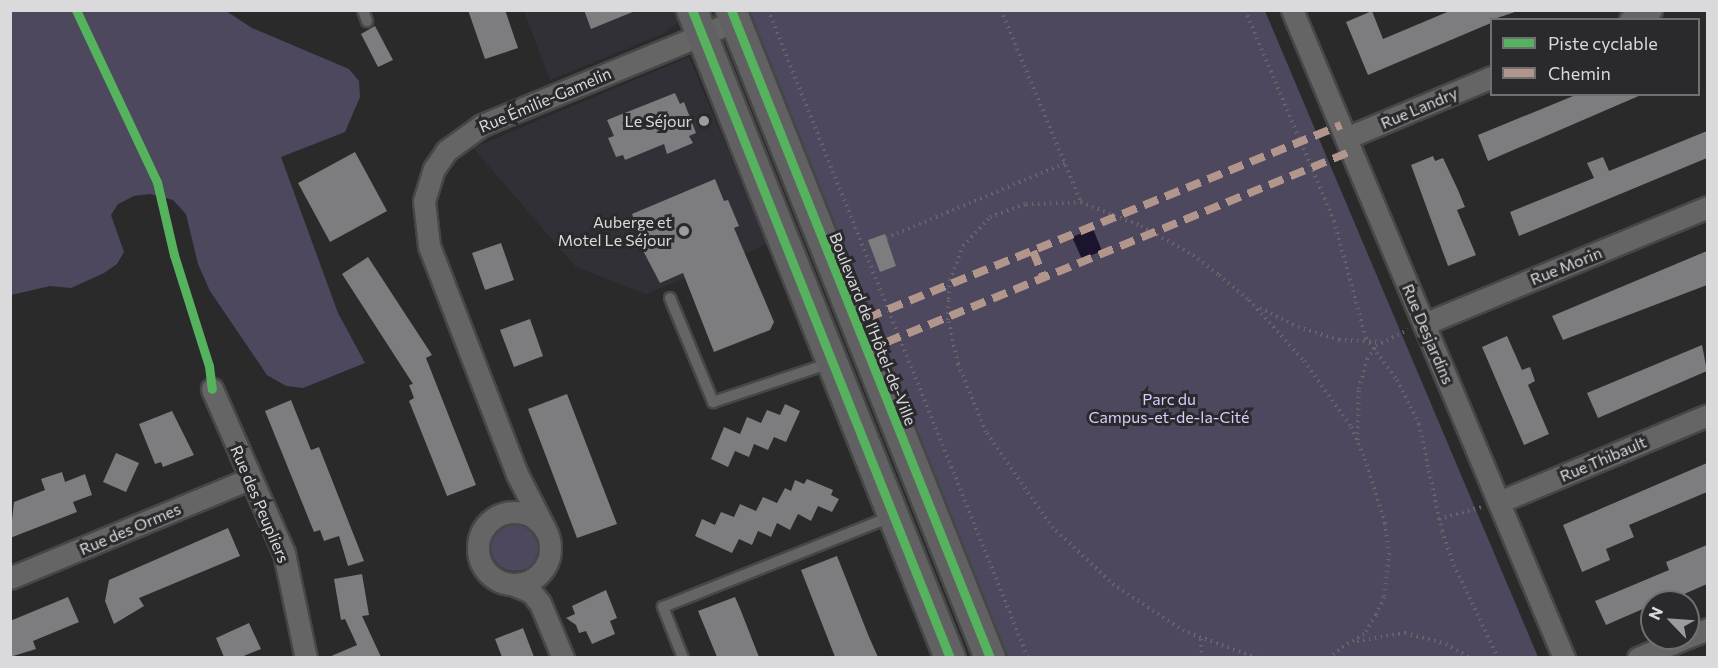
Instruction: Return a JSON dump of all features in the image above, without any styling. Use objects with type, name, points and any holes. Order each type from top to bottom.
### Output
[{"type":"main road","name":"Boulevard de l'Hôtel-de-Ville","points":[[733,16],[990,657]]},
{"type":"main road","points":[[696,22],[950,657]]},
{"type":"street","name":"Rue Desjardins","points":[[1292,10],[1564,657]]},
{"type":"street","points":[[1634,18],[1651,10]]},
{"type":"street","name":"Rue Émilie-Gamelin","points":[[547,621],[544,600],[550,552],[545,529],[516,474],[427,239],[424,201],[434,169],[446,151],[482,125],[696,22],[733,16]]},
{"type":"street","name":"Rue Landry","points":[[1346,138],[1490,77]]},
{"type":"street","name":"Rue Morin","points":[[1424,324],[1707,207]]},
{"type":"street","name":"Rue des Peupliers","points":[[212,389],[249,479],[284,553],[306,657]]},
{"type":"street","name":"Rue Thibault","points":[[1499,502],[1707,416]]},
{"type":"street","points":[[516,474],[516,493],[479,538],[480,562],[496,580],[512,584],[536,597],[562,657]]},
{"type":"street","name":"Rue des Ormes","points":[[10,578],[249,479]]},
{"type":"street","points":[[493,519],[515,512],[534,519],[545,529]]},
{"type":"street","points":[[512,584],[530,581],[540,573],[550,552]]},
{"type":"street","points":[[1638,657],[1655,650]]},
{"type":"lane","points":[[670,298],[713,402],[832,362]]},
{"type":"lane","points":[[683,657],[663,607],[893,516]]},
{"type":"path","points":[[768,10],[1028,657]]},
{"type":"path","points":[[1000,10],[1081,202]]},
{"type":"path","points":[[1245,10],[1334,221],[1348,263],[1356,308],[1369,343],[1397,380],[1419,424],[1439,519],[1465,595],[1498,657]]},
{"type":"path","points":[[886,238],[1065,163]]},
{"type":"path","points":[[1257,657],[1202,639],[1129,597],[1053,528],[986,432],[958,364],[948,320],[950,280],[963,246],[975,230],[990,217],[1026,204],[1081,202],[1168,239],[1252,303],[1298,327],[1339,340],[1369,343],[1384,341],[1424,324]]},
{"type":"path","points":[[1252,303],[1304,361],[1358,444],[1385,523],[1388,576],[1384,597],[1369,627],[1327,657]]},
{"type":"path","points":[[1358,444],[1359,389],[1374,350],[1384,341]]},
{"type":"path","points":[[1439,519],[1499,502]]},
{"type":"path","points":[[1341,648],[1367,637],[1405,633],[1446,644],[1470,657]]},
{"type":"path","points":[[1202,639],[1203,657]]},
{"type":"path","points":[[1235,651],[1246,657]]},
{"type":"shaded area","points":[[524,11],[674,11],[678,22],[665,33],[550,80]]},
{"type":"shaded area","points":[[689,57],[767,244],[646,294],[576,267],[473,148]]},
{"type":"shaded area","points":[[1093,229],[1102,251],[1082,259],[1072,237]]},
{"type":"green space","points":[[10,11],[226,11],[252,28],[349,69],[359,81],[360,97],[345,132],[281,157],[338,313],[365,363],[303,388],[286,386],[267,375],[210,291],[198,264],[186,214],[173,200],[150,194],[134,196],[118,204],[111,215],[124,252],[117,264],[104,273],[71,288],[50,286],[11,295]]},
{"type":"green space","name":"Parc du Campus-et-de-la-Cité","points":[[750,11],[1265,11],[1538,657],[1008,657]]},
{"type":"green space","points":[[515,523],[532,530],[539,547],[532,564],[515,571],[498,564],[491,547],[498,530]]},
{"type":"building","points":[[468,10],[505,10],[518,48],[485,59]]},
{"type":"building","points":[[584,10],[635,10],[635,11],[591,29]]},
{"type":"building","points":[[1452,10],[1521,10],[1490,18],[1490,23],[1368,75],[1346,22],[1372,11],[1383,39]]},
{"type":"building","points":[[375,26],[393,60],[378,67],[361,34]]},
{"type":"building","points":[[675,93],[680,104],[684,102],[696,133],[689,136],[693,143],[667,154],[664,144],[625,160],[623,155],[616,157],[608,138],[614,136],[607,120]]},
{"type":"building","points":[[1573,96],[1639,96],[1488,161],[1478,135]]},
{"type":"building","points":[[1707,131],[1707,158],[1519,236],[1510,212],[1594,178],[1587,163],[1603,157],[1609,171]]},
{"type":"building","points":[[355,152],[387,211],[330,242],[298,183]]},
{"type":"building","points":[[1433,156],[1435,161],[1443,158],[1458,190],[1465,207],[1457,210],[1476,255],[1448,266],[1411,165]]},
{"type":"building","points":[[715,179],[724,201],[728,200],[739,226],[734,228],[774,322],[770,330],[714,352],[683,273],[660,283],[637,239],[641,237],[632,214]]},
{"type":"building","points":[[885,234],[896,266],[880,272],[868,240]]},
{"type":"building","points":[[501,243],[514,280],[485,290],[472,253]]},
{"type":"building","points":[[1707,251],[1707,285],[1563,340],[1552,316]]},
{"type":"building","points":[[368,257],[432,355],[426,358],[476,485],[447,496],[409,401],[414,398],[409,385],[413,384],[342,274]]},
{"type":"building","points":[[530,319],[543,356],[514,367],[500,330]]},
{"type":"building","points":[[1507,336],[1522,370],[1530,367],[1535,381],[1528,385],[1549,434],[1524,445],[1482,347]]},
{"type":"building","points":[[1702,345],[1707,371],[1598,418],[1587,393]]},
{"type":"building","points":[[567,394],[617,524],[577,538],[528,409]]},
{"type":"building","points":[[291,400],[311,450],[319,447],[364,561],[348,566],[339,536],[324,541],[320,530],[314,532],[265,411]]},
{"type":"building","points":[[785,404],[800,411],[786,442],[774,437],[768,450],[754,444],[749,457],[735,451],[728,467],[711,459],[724,427],[740,434],[747,417],[761,423],[767,410],[780,415]]},
{"type":"building","points":[[172,411],[194,455],[163,467],[161,462],[155,464],[139,424]]},
{"type":"building","points":[[116,453],[139,463],[126,492],[103,482]]},
{"type":"building","points":[[1707,463],[1707,492],[1629,525],[1634,537],[1606,549],[1610,560],[1582,572],[1563,525]]},
{"type":"building","points":[[62,472],[65,482],[85,474],[92,495],[73,502],[77,512],[10,538],[14,502],[45,490],[41,479]]},
{"type":"building","points":[[807,479],[833,490],[831,495],[839,499],[832,512],[818,506],[811,521],[798,514],[790,530],[777,523],[771,537],[758,531],[752,545],[739,539],[732,553],[695,536],[702,519],[715,525],[721,512],[734,517],[740,504],[756,511],[763,497],[777,503],[785,488],[791,491],[795,480],[804,484]]},
{"type":"building","points":[[228,528],[240,556],[139,598],[144,606],[114,624],[105,601],[109,580]]},
{"type":"building","points":[[1707,545],[1707,584],[1693,590],[1640,590],[1640,610],[1606,625],[1595,601],[1669,570],[1666,562]]},
{"type":"building","points":[[837,556],[878,657],[835,657],[801,570]]},
{"type":"building","points":[[362,574],[369,615],[362,616],[381,657],[329,657],[357,645],[345,619],[341,620],[334,579]]},
{"type":"building","points":[[606,590],[617,618],[610,621],[615,634],[592,644],[586,631],[579,633],[576,625],[566,618],[575,614],[572,606]]},
{"type":"building","points":[[68,597],[79,622],[33,641],[36,649],[10,657],[10,621]]},
{"type":"building","points":[[735,597],[759,657],[717,657],[698,611]]},
{"type":"building","points":[[249,623],[261,649],[241,657],[224,657],[216,638]]},
{"type":"building","points":[[523,628],[534,657],[502,657],[495,639]]},
{"type":"marked path","points":[[867,318],[1341,125]]},
{"type":"marked path","points":[[865,351],[1352,151]]},
{"type":"marked path","points":[[1033,251],[1043,276]]},
{"type":"cycle path","points":[[76,10],[157,182],[174,255],[209,366],[212,389]]},
{"type":"cycle path","points":[[692,10],[950,658]]},
{"type":"cycle path","points":[[731,10],[990,658]]},
{"type":"place","name":"Le Séjour","points":[[704,121]]},
{"type":"place","name":"Auberge et Motel Le Séjour","points":[[684,231]]}]
